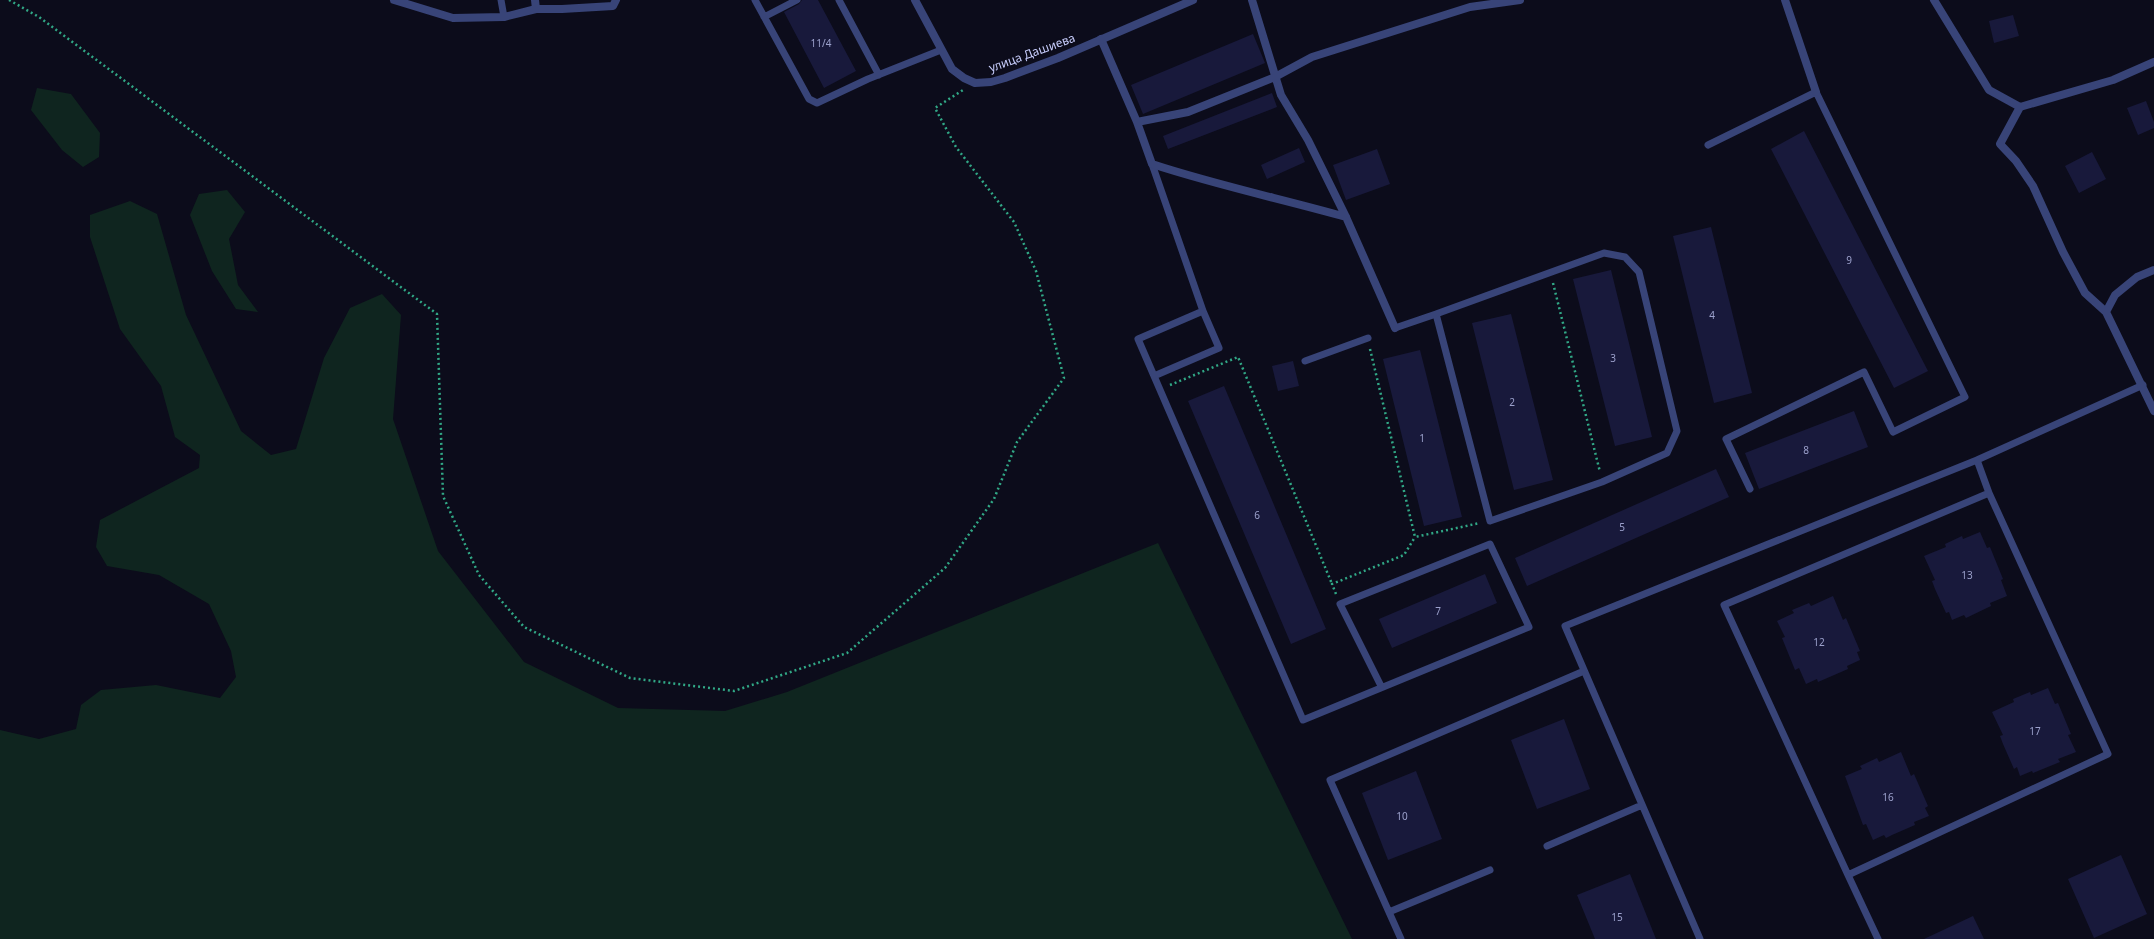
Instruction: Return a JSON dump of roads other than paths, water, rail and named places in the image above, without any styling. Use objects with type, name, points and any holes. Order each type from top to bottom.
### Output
[{"type":"street","points":[[394,0],[453,18],[504,17],[536,9],[612,6],[616,0]]},
{"type":"street","points":[[535,0],[536,9]]},
{"type":"street","name":"улица Дашиева","points":[[915,0],[952,69],[964,78],[976,82],[990,82],[1005,78],[1101,40],[1193,0]]},
{"type":"street","points":[[1252,0],[1281,95],[1308,140],[1346,217],[1395,328]]},
{"type":"street","points":[[1137,122],[1188,112],[1275,77],[1312,57],[1470,7],[1520,0]]},
{"type":"street","points":[[1785,0],[1816,92]]},
{"type":"street","points":[[1934,0],[1989,90],[2020,107],[2113,80],[2154,62]]},
{"type":"street","points":[[1101,40],[1137,122],[1152,164],[1205,181],[1277,197],[1346,217]]},
{"type":"street","points":[[2020,107],[2000,144],[2016,161],[2033,186],[2063,252],[2085,293],[2106,312],[2143,385],[2154,411]]},
{"type":"street","points":[[2106,312],[2115,295],[2137,278],[2154,270]]},
{"type":"lane","points":[[501,0],[504,17]]},
{"type":"lane","points":[[754,0],[809,99],[816,103],[941,50]]},
{"type":"lane","points":[[764,17],[797,0]]},
{"type":"lane","points":[[839,0],[879,75]]},
{"type":"lane","points":[[1708,144],[1816,92],[1965,397],[1893,432],[1864,372],[1726,439],[1750,489]]},
{"type":"lane","points":[[1152,164],[1202,311],[1219,348],[1154,376]]},
{"type":"lane","points":[[1395,328],[1604,254],[1625,257],[1639,272],[1677,431],[1667,453],[1602,482],[1490,521],[1436,314]]},
{"type":"lane","points":[[1202,311],[1138,339],[1303,720],[1381,686],[1529,627],[1490,544],[1340,604],[1381,686]]},
{"type":"lane","points":[[1305,361],[1368,338]]},
{"type":"lane","points":[[1700,939],[1565,626],[1977,460],[2143,385]]},
{"type":"lane","points":[[1848,875],[2108,754],[1989,493],[1977,460]]},
{"type":"lane","points":[[1878,939],[1724,605],[1989,493]]},
{"type":"lane","points":[[1401,939],[1330,780],[1584,671]]},
{"type":"lane","points":[[1547,846],[1642,806]]},
{"type":"lane","points":[[1389,912],[1490,870]]}]
